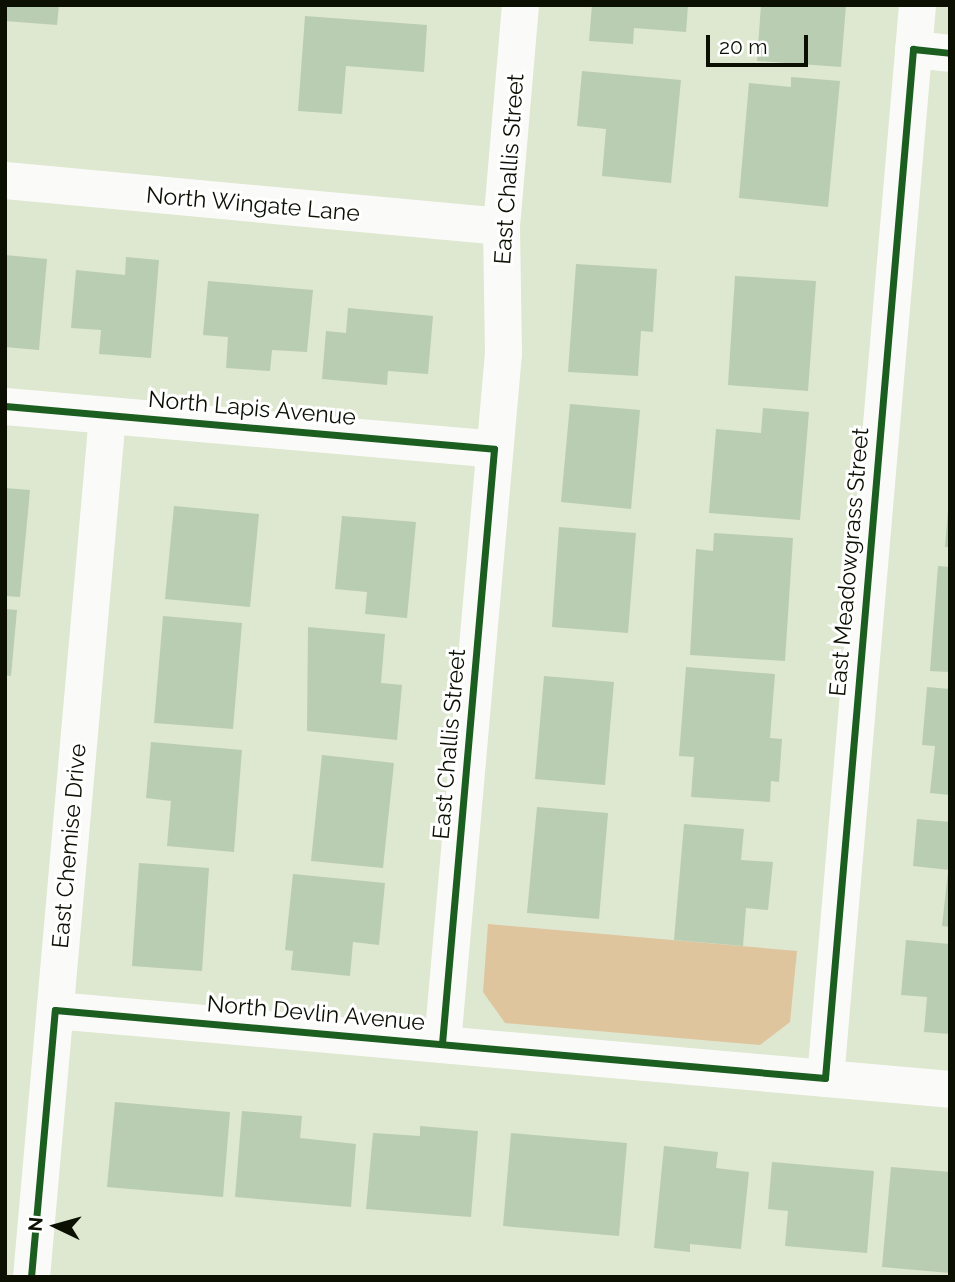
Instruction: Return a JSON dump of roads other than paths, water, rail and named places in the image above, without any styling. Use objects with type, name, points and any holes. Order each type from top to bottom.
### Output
[{"type":"street","name":"East Challis Street","points":[[442,1043],[503,353],[501,226],[520,5]]},
{"type":"street","name":"East Meadowgrass Street","points":[[825,1078],[917,5]]},
{"type":"street","points":[[914,49],[950,53]]},
{"type":"street","name":"North Wingate Lane","points":[[5,180],[501,226]]},
{"type":"street","name":"North Lapis Avenue","points":[[5,406],[495,449]]},
{"type":"street","name":"East Chemise Drive","points":[[31,1277],[107,415]]},
{"type":"street","name":"North Devlin Avenue","points":[[54,1010],[950,1089]]}]
